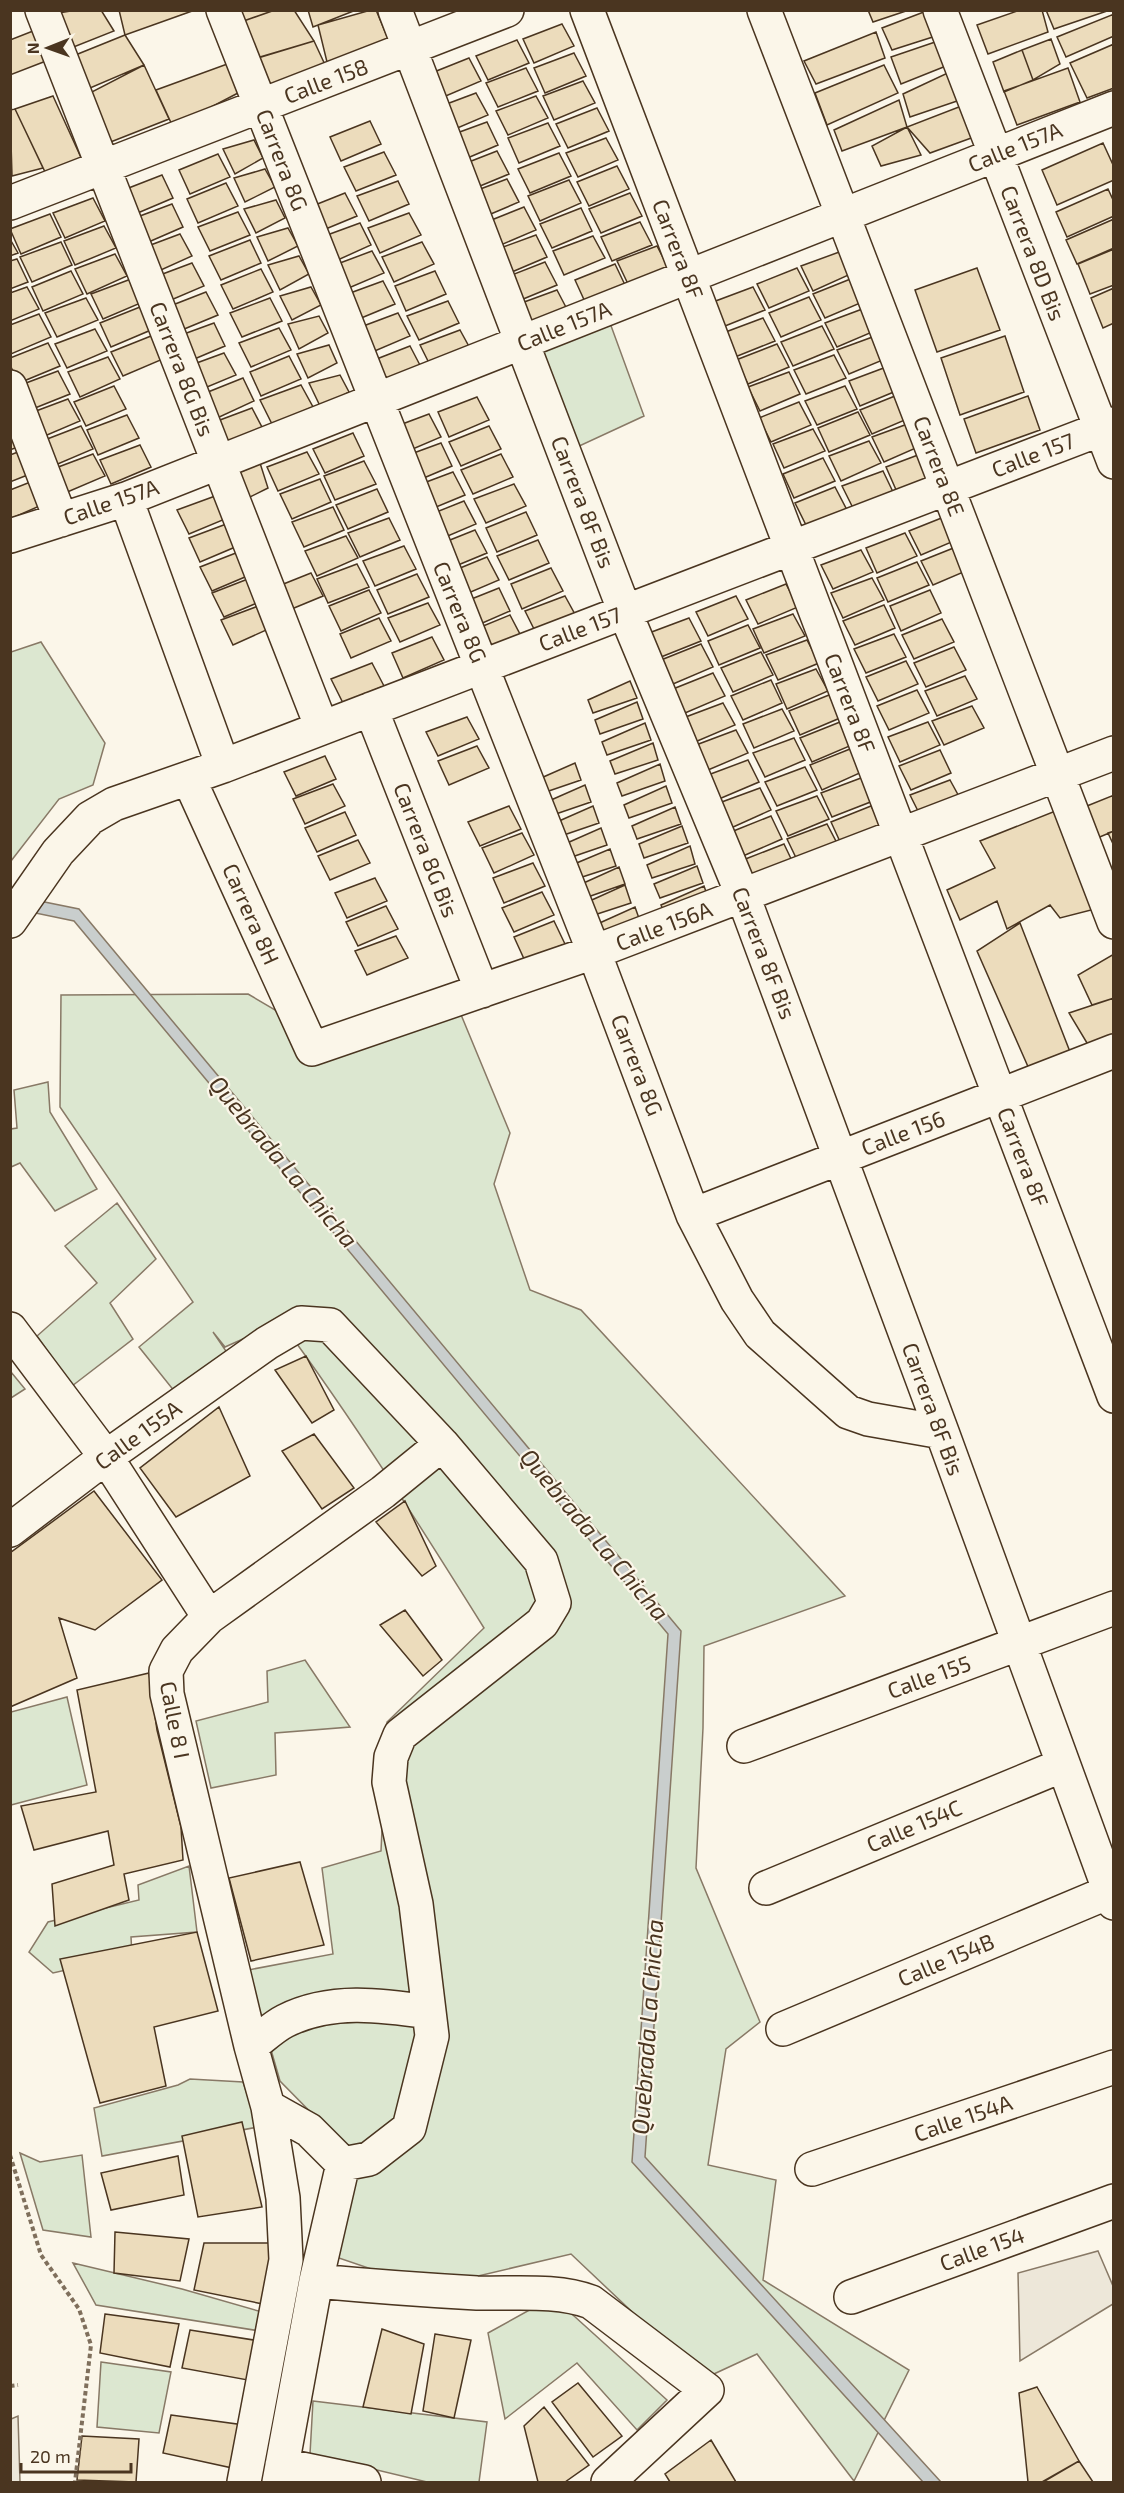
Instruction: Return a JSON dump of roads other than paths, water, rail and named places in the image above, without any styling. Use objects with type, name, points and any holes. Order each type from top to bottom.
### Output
[{"type":"street","name":"Carrera 8G Bis","points":[[42,10],[322,728]]},
{"type":"street","name":"Carrera 8G","points":[[223,10],[594,952],[693,1215],[737,1300],[760,1334],[848,1412],[868,1419],[942,1432]]},
{"type":"street","name":"Carrera 8F Bis","points":[[395,10],[625,612],[743,896],[942,1432],[1111,1897]]},
{"type":"street","name":"Calle 158","points":[[10,203],[507,10]]},
{"type":"street","name":"Carrera 8F","points":[[587,10],[1113,1396]]},
{"type":"street","name":"Carrera 8E","points":[[764,10],[1113,922]]},
{"type":"street","name":"Carrera 8D Bis","points":[[940,10],[995,155],[1107,426],[1113,462]]},
{"type":"street","name":"Calle 157A","points":[[10,536],[126,499],[1113,108]]},
{"type":"street","points":[[10,387],[61,520]]},
{"type":"street","name":"Calle 157","points":[[12,919],[58,852],[90,818],[114,804],[189,779],[1107,426]]},
{"type":"street","points":[[126,499],[223,766]]},
{"type":"street","name":"Carrera 8G Bis","points":[[371,709],[482,991]]},
{"type":"street","name":"Calle 156A","points":[[312,1048],[594,952],[1113,753]]},
{"type":"street","name":"Carrera 8H","points":[[189,779],[312,1048]]},
{"type":"street","name":"Calle 156","points":[[693,1215],[1113,1051]]},
{"type":"street","name":"Calle 155A","points":[[10,1530],[267,1343],[301,1323],[330,1324],[442,1444],[541,1561],[554,1603],[542,1623],[400,1735],[391,1757],[389,1782],[416,1904],[429,2012]]},
{"type":"street","points":[[10,1329],[106,1458],[209,1617]]},
{"type":"street","name":"Calle 8 I","points":[[244,2482],[286,2260],[283,2198],[268,2107],[251,2046],[166,1694],[166,1671],[177,1650],[209,1617],[382,1492],[442,1444]]},
{"type":"street","name":"Calle 155","points":[[744,1746],[1113,1608]]},
{"type":"street","name":"Calle 154C","points":[[766,1888],[1063,1765]]},
{"type":"street","name":"Calle 154B","points":[[783,2029],[1111,1897]]},
{"type":"street","points":[[251,2046],[285,2021],[327,2007],[378,2005],[429,2012],[432,2036],[409,2128],[369,2160],[343,2164]]},
{"type":"street","name":"Calle 154A","points":[[812,2169],[1113,2067]]},
{"type":"street","points":[[268,2107],[309,2130],[343,2164]]},
{"type":"street","points":[[343,2164],[316,2281],[280,2474],[364,2482]]},
{"type":"street","name":"Calle 154","points":[[851,2296],[1113,2200]]},
{"type":"street","points":[[316,2281],[422,2290],[539,2294],[579,2298],[591,2302],[707,2390],[608,2482]]},
{"type":"water","name":"Quebrada La Chicha","points":[[10,895],[79,909],[681,1631],[645,2157],[941,2482],[923,2482],[632,2162],[668,1634],[74,921],[11,908]]}]
